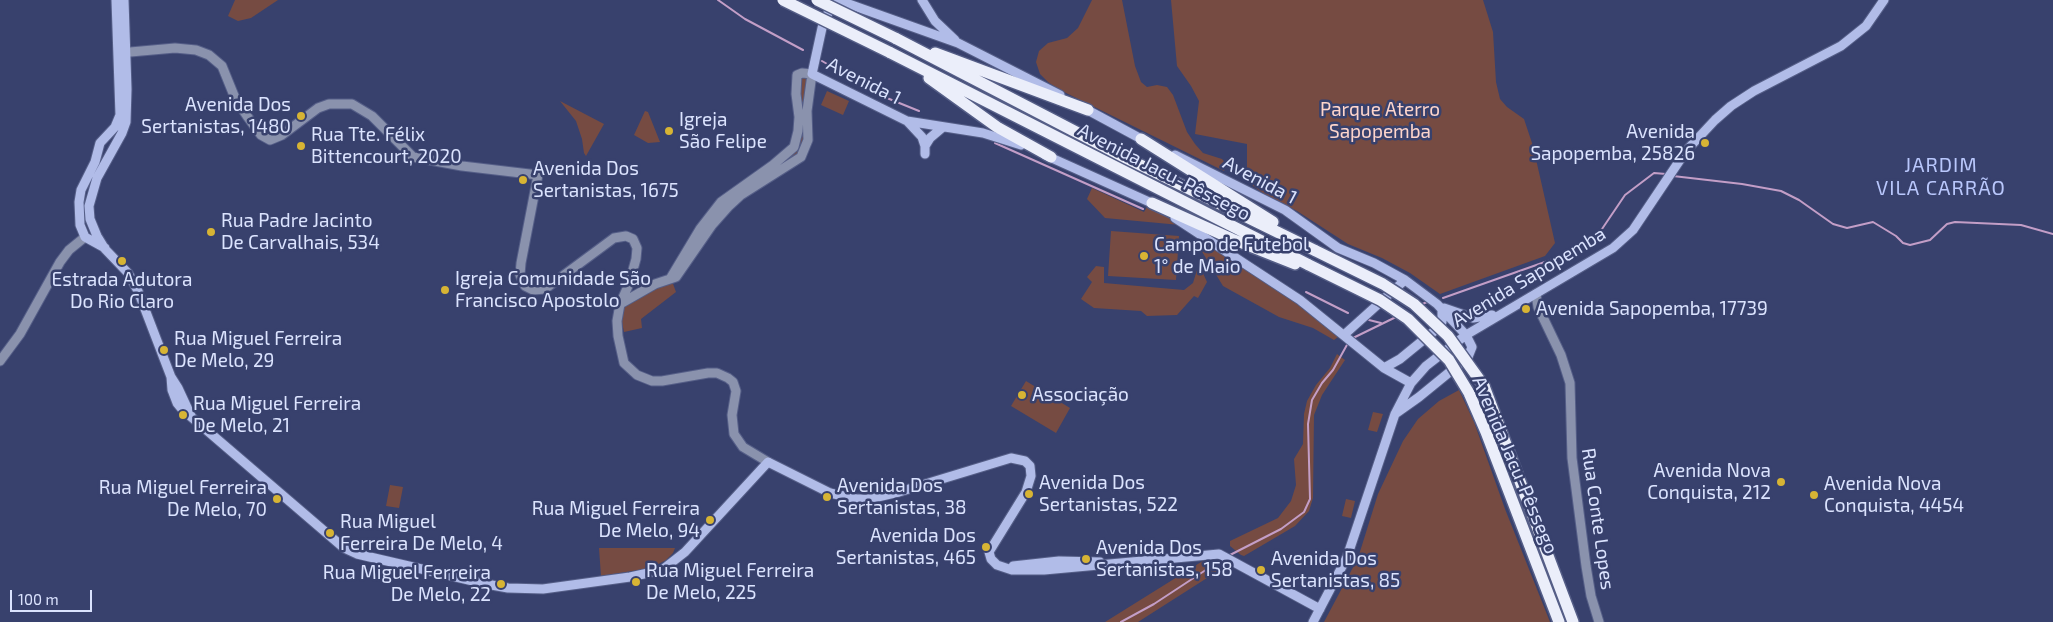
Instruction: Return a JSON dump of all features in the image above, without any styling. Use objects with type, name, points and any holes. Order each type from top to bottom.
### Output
[{"type":"highway","name":"Avenida Jacu-Pêssego","points":[[782,0],[889,52],[1380,300],[1408,319],[1448,360],[1469,393],[1486,432],[1559,622]]},
{"type":"highway","name":"Avenida Jacu-Pêssego","points":[[817,0],[896,38],[1126,158],[1383,284],[1403,296],[1424,313],[1448,336],[1484,386],[1573,622]]},
{"type":"highway","points":[[914,48],[930,51],[981,68],[1088,110]]},
{"type":"highway","points":[[906,61],[997,127],[1050,157]]},
{"type":"highway","points":[[1141,139],[1295,236],[1305,245]]},
{"type":"highway","points":[[1152,203],[1288,262],[1308,264]]},
{"type":"main road","points":[[105,249],[85,237],[80,225],[79,202],[84,183],[122,133],[126,122],[122,53],[116,0]]},
{"type":"main road","points":[[124,0],[120,115],[118,123],[100,143],[89,213],[91,225],[105,249],[128,273],[138,291],[171,378],[191,416],[335,542],[350,551],[438,574],[508,588],[543,589],[630,577],[662,570],[685,552],[768,462],[830,493],[856,499],[869,499],[1004,460],[1018,459],[1025,461],[1030,466],[1028,486],[990,552],[994,563],[1003,567],[1026,570],[1208,554],[1225,558],[1320,608]]},
{"type":"main road","points":[[922,0],[935,21],[958,43]]},
{"type":"main road","name":"Avenida Sapopemba","points":[[1313,622],[1347,557],[1395,414],[1412,384],[1433,359],[1466,335],[1612,248],[1633,230],[1700,134],[1731,106],[1754,91],[1841,46],[1866,26],[1884,0]]},
{"type":"main road","name":"Avenida 1","points":[[1412,384],[1384,368],[1292,294],[1152,203],[1050,157],[983,132],[907,122],[812,74],[822,28],[830,8],[836,4],[846,3],[958,43],[1141,139],[1278,206],[1333,246],[1374,263],[1405,280],[1439,307],[1466,335]]},
{"type":"main road","points":[[930,33],[935,28],[935,21]]},
{"type":"main road","points":[[907,122],[922,137],[925,150],[933,134],[943,127]]},
{"type":"main road","points":[[1346,336],[1405,280]]},
{"type":"main road","points":[[1439,307],[1473,318],[1483,318],[1502,313]]},
{"type":"main road","points":[[1384,368],[1400,359],[1438,328],[1442,322],[1439,307]]},
{"type":"main road","points":[[1395,414],[1468,357],[1472,347],[1466,335]]},
{"type":"main road","points":[[1003,567],[1085,560],[1107,563]]},
{"type":"main road","points":[[1071,567],[1085,560]]},
{"type":"street","points":[[122,53],[150,49],[186,48],[196,50],[216,59],[222,66],[235,98],[246,116],[260,135],[270,140],[282,135],[318,108],[329,104],[352,104],[372,116],[413,156],[462,166],[538,175],[521,263],[521,282],[533,290],[544,289],[614,238],[626,236],[633,240],[637,253],[629,284],[620,304],[617,320],[622,357],[631,370],[643,379],[652,381],[708,373],[717,373],[728,378],[733,382],[736,391],[732,415],[734,434],[737,441],[748,451],[768,462]]},
{"type":"street","points":[[620,304],[655,284],[673,278],[712,225],[728,207],[741,195],[801,157],[808,140],[807,111],[812,74],[802,73],[797,75],[798,131],[794,147],[721,202],[700,229],[673,278]]},
{"type":"street","points":[[0,361],[20,334],[60,262],[69,250],[85,237]]},
{"type":"street","name":"Rua Conte Lopes","points":[[1536,294],[1538,307],[1561,355],[1570,383],[1572,458],[1591,596],[1599,622]]},
{"type":"street","points":[[1526,300],[1538,307]]},
{"type":"green space","points":[[235,0],[278,0],[251,18],[238,21],[228,16]]},
{"type":"green space","points":[[1092,0],[1122,0],[1135,66],[1141,82],[1147,87],[1157,85],[1167,87],[1173,95],[1187,132],[1195,144],[1203,153],[1222,159],[1227,165],[1224,171],[1058,89],[1040,74],[1036,62],[1039,51],[1048,43],[1067,38],[1078,28]]},
{"type":"green space","name":"Parque Aterro Sapopemba","points":[[1171,0],[1483,0],[1493,32],[1496,82],[1500,99],[1507,107],[1524,119],[1533,146],[1555,243],[1545,256],[1440,294],[1410,273],[1382,258],[1348,244],[1297,211],[1263,193],[1253,186],[1247,176],[1247,144],[1195,134],[1199,101],[1177,66]]},
{"type":"green space","points":[[802,77],[808,78],[808,131],[799,152],[792,160],[762,174],[791,153],[800,79]]},
{"type":"green space","points":[[827,91],[849,101],[843,115],[821,105]]},
{"type":"green space","points":[[560,101],[604,124],[586,156],[576,121]]},
{"type":"green space","points":[[645,111],[648,112],[660,142],[648,143],[634,135]]},
{"type":"green space","points":[[1092,188],[1144,212],[1148,205],[1180,225],[1105,218],[1087,199]]},
{"type":"green space","name":"Campo de Futebol 1° de Maio","points":[[1111,231],[1179,236],[1176,280],[1108,276]]},
{"type":"green space","points":[[1200,239],[1301,306],[1337,332],[1338,337],[1334,340],[1313,328],[1279,317],[1223,286],[1201,250]]},
{"type":"green space","points":[[1096,266],[1104,267],[1104,283],[1184,290],[1193,283],[1197,270],[1202,271],[1207,282],[1198,298],[1194,296],[1177,315],[1147,316],[1141,311],[1094,308],[1081,299],[1092,282],[1087,277]]},
{"type":"green space","points":[[672,281],[676,292],[641,319],[642,328],[624,332],[621,318],[623,308],[628,301]]},
{"type":"green space","points":[[1337,354],[1345,360],[1322,395],[1314,415],[1313,498],[1309,511],[1295,526],[1244,556],[1241,555],[1230,546],[1230,541],[1278,518],[1291,501],[1296,485],[1294,459],[1303,444],[1304,414],[1307,401],[1316,385],[1330,368]]},
{"type":"green space","points":[[1026,381],[1070,408],[1056,433],[1011,406]]},
{"type":"green space","points":[[1459,390],[1474,422],[1505,509],[1550,622],[1324,622],[1358,558],[1378,494],[1403,441],[1418,419],[1439,401]]},
{"type":"green space","points":[[1373,412],[1383,414],[1377,432],[1368,430]]},
{"type":"green space","points":[[390,485],[403,487],[399,508],[386,506]]},
{"type":"green space","points":[[1346,499],[1355,501],[1351,518],[1342,516]]},
{"type":"green space","points":[[599,548],[675,548],[666,560],[651,568],[601,576]]},
{"type":"green space","points":[[1206,559],[1218,567],[1218,571],[1138,622],[1105,622]]},
{"type":"waterway","points":[[718,0],[745,19],[803,50]]},
{"type":"waterway","points":[[822,61],[882,96],[919,111]]},
{"type":"waterway","points":[[995,143],[1143,209]]},
{"type":"waterway","points":[[1443,298],[1559,257],[1584,246],[1602,229],[1625,195],[1654,173],[1666,174]]},
{"type":"waterway","points":[[1673,176],[1742,184],[1781,191],[1799,200],[1833,224],[1847,228],[1873,222],[1896,236],[1903,243],[1910,245],[1930,240],[1947,224],[1955,222],[2021,225],[2053,234]]},
{"type":"waterway","points":[[1306,292],[1348,313]]},
{"type":"waterway","points":[[1420,305],[1427,302]]},
{"type":"waterway","points":[[1353,338],[1396,317]]},
{"type":"waterway","points":[[1369,320],[1381,323]]},
{"type":"waterway","points":[[1230,555],[1281,529],[1304,512],[1310,499],[1308,424],[1312,400],[1322,383],[1333,370],[1348,343]]},
{"type":"waterway","points":[[1121,622],[1154,604],[1221,560]]},
{"type":"place","name":"Avenida Dos Sertanistas, 1480","points":[[301,116]]},
{"type":"place","name":"Igreja São Felipe","points":[[669,131]]},
{"type":"place","name":"Avenida Sapopemba, 25826","points":[[1705,143]]},
{"type":"place","name":"Rua Tte. Félix Bittencourt, 2020","points":[[301,146]]},
{"type":"place","name":"Avenida Dos Sertanistas, 1675","points":[[523,180]]},
{"type":"place","name":"Rua Padre Jacinto De Carvalhais, 534","points":[[211,232]]},
{"type":"place","name":"Campo de Futebol 1° de Maio","points":[[1144,256]]},
{"type":"place","name":"Estrada Adutora Do Rio Claro","points":[[122,261]]},
{"type":"place","name":"Igreja Comunidade São Francisco Apostolo","points":[[445,290]]},
{"type":"place","name":"Avenida Sapopemba, 17739","points":[[1526,309]]},
{"type":"place","name":"Rua Miguel Ferreira De Melo, 29","points":[[164,350]]},
{"type":"place","name":"Associação","points":[[1022,395]]},
{"type":"place","name":"Rua Miguel Ferreira De Melo, 21","points":[[183,415]]},
{"type":"place","name":"Avenida Nova Conquista, 212","points":[[1781,482]]},
{"type":"place","name":"Avenida Dos Sertanistas, 522","points":[[1029,494]]},
{"type":"place","name":"Avenida Nova Conquista, 4454","points":[[1814,495]]},
{"type":"place","name":"Avenida Dos Sertanistas, 38","points":[[827,497]]},
{"type":"place","name":"Rua Miguel Ferreira De Melo, 70","points":[[277,499]]},
{"type":"place","name":"Rua Miguel Ferreira De Melo, 94","points":[[710,520]]},
{"type":"place","name":"Rua Miguel Ferreira De Melo, 4","points":[[330,533]]},
{"type":"place","name":"Avenida Dos Sertanistas, 465","points":[[986,547]]},
{"type":"place","name":"Avenida Dos Sertanistas, 158","points":[[1086,559]]},
{"type":"place","name":"Avenida Dos Sertanistas, 85","points":[[1261,570]]},
{"type":"place","name":"Rua Miguel Ferreira De Melo, 225","points":[[636,582]]},
{"type":"place","name":"Rua Miguel Ferreira De Melo, 22","points":[[501,584]]},
{"type":"district","name":"JARDIM VILA CARRÃO","points":[[1941,176]]}]
